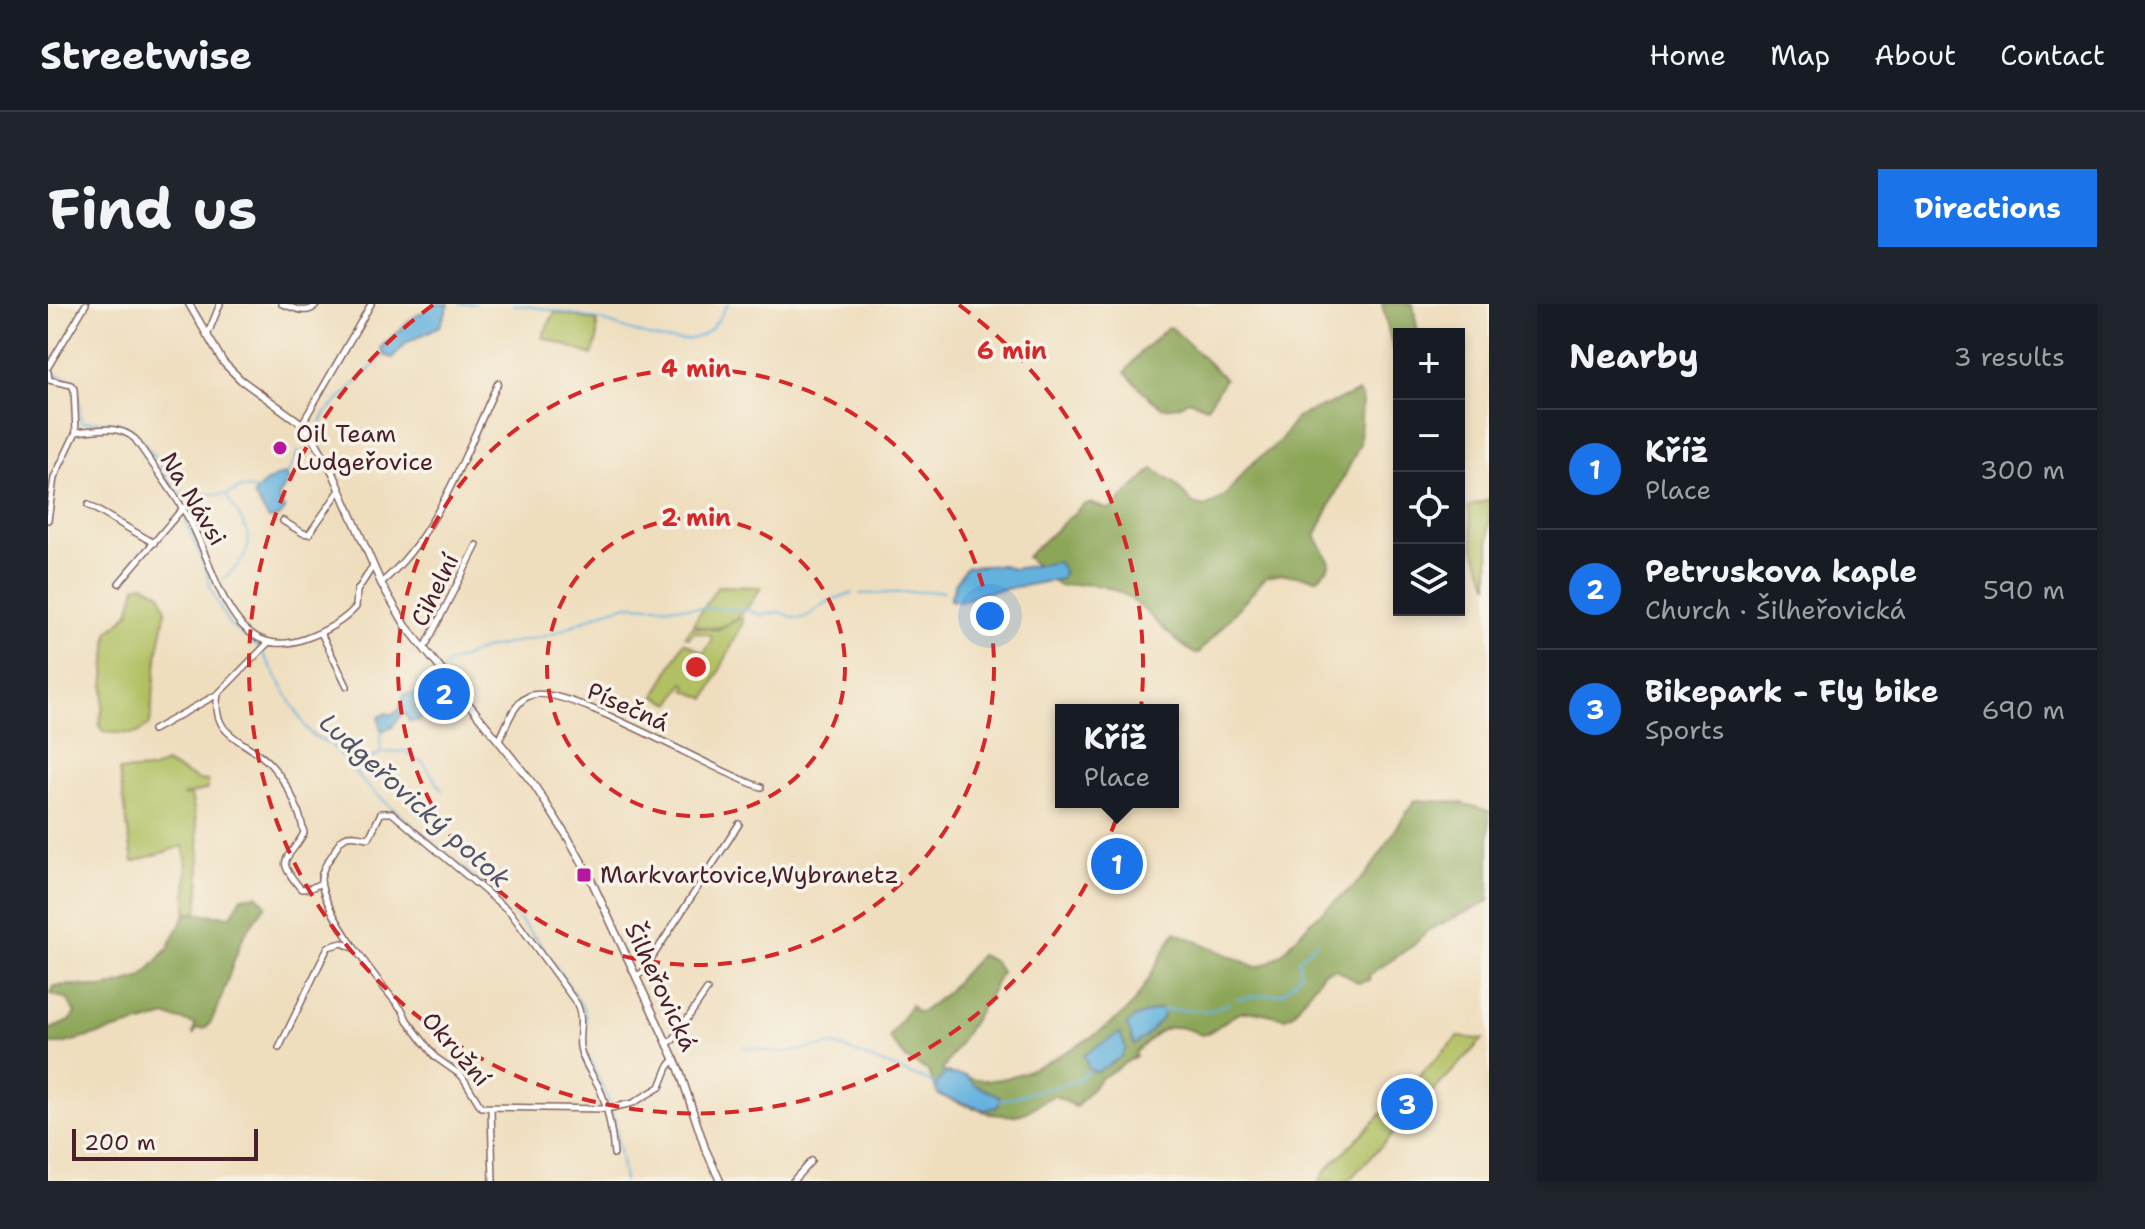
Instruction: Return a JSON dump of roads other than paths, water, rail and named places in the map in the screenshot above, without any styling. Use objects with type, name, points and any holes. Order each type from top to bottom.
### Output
[{"type":"street","points":[[48,520],[54,478],[76,432],[74,389],[71,385],[49,380],[48,369],[86,304]]},
{"type":"street","name":"Šilheřovická","points":[[189,304],[206,338],[232,372],[302,424],[323,455],[381,583],[406,626],[546,803],[574,848],[668,1043],[687,1087],[705,1148],[720,1181]]},
{"type":"street","points":[[206,338],[220,304]]},
{"type":"street","points":[[282,304],[309,311],[317,304]]},
{"type":"street","points":[[302,424],[371,304]]},
{"type":"street","points":[[381,583],[401,566],[428,532],[498,383]]},
{"type":"street","name":"Na Návsi","points":[[76,432],[116,429],[126,431],[135,439],[183,508],[204,547],[233,616],[248,632],[269,642]]},
{"type":"street","points":[[283,521],[309,534],[340,490]]},
{"type":"street","points":[[88,505],[154,543]]},
{"type":"street","points":[[119,583],[183,508]]},
{"type":"street","name":"Cihelní","points":[[424,649],[477,545]]},
{"type":"street","points":[[153,730],[218,694],[269,642],[289,644],[321,633],[349,615],[356,607],[357,591],[373,566]]},
{"type":"street","points":[[321,633],[347,686]]},
{"type":"street","points":[[218,694],[216,703],[228,734],[268,761],[285,784],[299,813],[304,833],[284,861],[285,870],[301,889],[321,883],[322,873],[343,838],[349,835],[369,838],[381,813],[386,811],[523,926],[581,1012],[580,1048],[602,1092],[614,1154]]},
{"type":"street","name":"Písečná","points":[[499,741],[518,704],[524,698],[541,694],[575,702],[761,787]]},
{"type":"street","points":[[636,976],[642,973],[689,904],[739,824]]},
{"type":"street","name":"Okružní","points":[[321,883],[355,948],[435,1057],[462,1076],[481,1107],[606,1109],[633,1103],[660,1087],[675,1059]]},
{"type":"street","points":[[279,1048],[328,947],[342,943],[355,948]]},
{"type":"street","points":[[668,1043],[707,990]]},
{"type":"street","points":[[491,1109],[493,1181]]},
{"type":"street","points":[[793,1181],[811,1161]]},
{"type":"water","points":[[436,304],[449,304],[440,326],[406,343],[393,358],[384,355],[381,347],[413,318]]},
{"type":"water","points":[[284,474],[289,479],[278,498],[285,510],[279,517],[269,519],[254,496],[267,482]]},
{"type":"water","points":[[1058,562],[1064,572],[1061,579],[983,593],[961,602],[950,600],[955,584],[966,567],[1003,565],[1012,569]]},
{"type":"water","points":[[433,692],[433,698],[419,721],[409,721],[405,713],[391,728],[381,731],[379,717],[387,713],[392,715],[399,710],[405,694]]},
{"type":"water","points":[[1161,1009],[1163,1017],[1134,1045],[1127,1024]]},
{"type":"water","points":[[1120,1033],[1126,1048],[1121,1057],[1097,1072],[1089,1069],[1084,1055]]},
{"type":"water","points":[[945,1073],[966,1076],[975,1085],[999,1096],[997,1107],[985,1110],[939,1095],[936,1084]]},
{"type":"waterway","points":[[460,304],[476,304]]},
{"type":"waterway","points":[[513,304],[587,317],[674,341],[705,333],[728,304]]},
{"type":"waterway","points":[[316,433],[326,413],[384,355]]},
{"type":"waterway","name":"Ludgeřovický potok","points":[[51,372],[77,383],[81,422],[115,423],[133,431],[148,447],[178,494],[226,495],[241,488],[259,490]]},
{"type":"waterway","points":[[287,475],[299,451]]},
{"type":"waterway","points":[[223,579],[243,558],[248,540],[242,520],[227,497]]},
{"type":"waterway","name":"Ludgeřovický potok","points":[[186,522],[207,572],[211,590],[228,623],[261,650],[306,728],[312,735],[332,745],[366,785],[503,903]]},
{"type":"waterway","points":[[860,594],[944,591]]},
{"type":"waterway","points":[[444,666],[483,649],[550,635],[628,605],[748,610],[762,615],[782,612],[802,618],[852,593]]},
{"type":"waterway","points":[[418,695],[438,672]]},
{"type":"waterway","points":[[351,769],[381,753],[380,737],[384,731]]},
{"type":"waterway","points":[[383,753],[406,751],[413,759],[423,762],[442,790]]},
{"type":"waterway","name":"Ludgeřovický potok","points":[[513,912],[543,947],[583,1007],[586,1017],[584,1048],[611,1105]]},
{"type":"waterway","points":[[1237,999],[1283,993],[1300,975],[1299,959],[1318,941]]},
{"type":"waterway","points":[[1161,1012],[1209,1011],[1229,1003]]},
{"type":"waterway","points":[[743,1047],[777,1053],[835,1045],[936,1084]]},
{"type":"waterway","points":[[999,1101],[1076,1081],[1090,1070]]},
{"type":"waterway","name":"Ludgeřovický potok","points":[[613,1111],[624,1181]]},
{"type":"place","name":"Oil Team Ludgeřovice","points":[[280,448]]},
{"type":"place","name":"Petruskova kaple","points":[[444,694]]},
{"type":"place","name":"Kříž","points":[[1117,864]]},
{"type":"place","name":"Markvartovice,Wybranetz","points":[[584,875]]},
{"type":"place","name":"Bikepark - Fly bike","points":[[1407,1104]]}]
